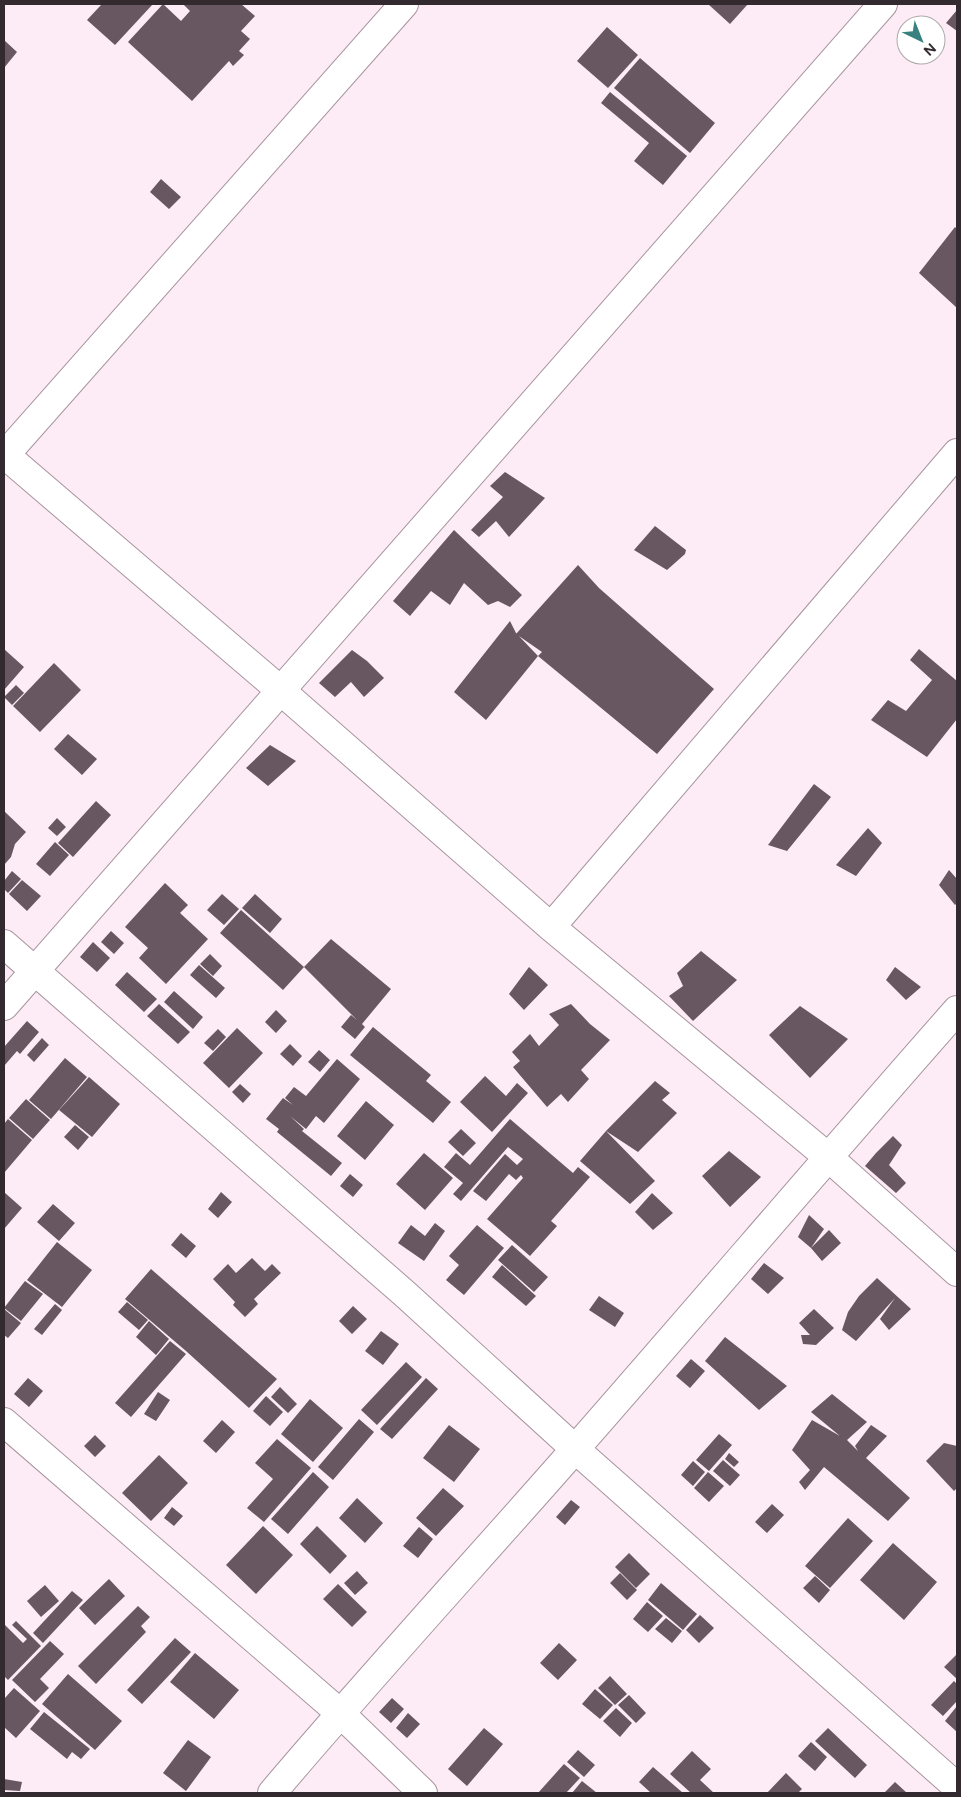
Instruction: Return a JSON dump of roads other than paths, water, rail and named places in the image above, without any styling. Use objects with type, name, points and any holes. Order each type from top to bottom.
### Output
[{"type":"street","points":[[404,4],[4,455],[280,690],[551,927],[828,1157],[957,1272]]},
{"type":"street","points":[[4,1006],[883,4]]},
{"type":"street","points":[[551,927],[957,453]]},
{"type":"street","points":[[4,944],[405,1294],[575,1449],[957,1787]]},
{"type":"street","points":[[272,1793],[340,1713],[575,1449],[957,1010]]},
{"type":"street","points":[[4,1422],[340,1713],[423,1793]]}]
